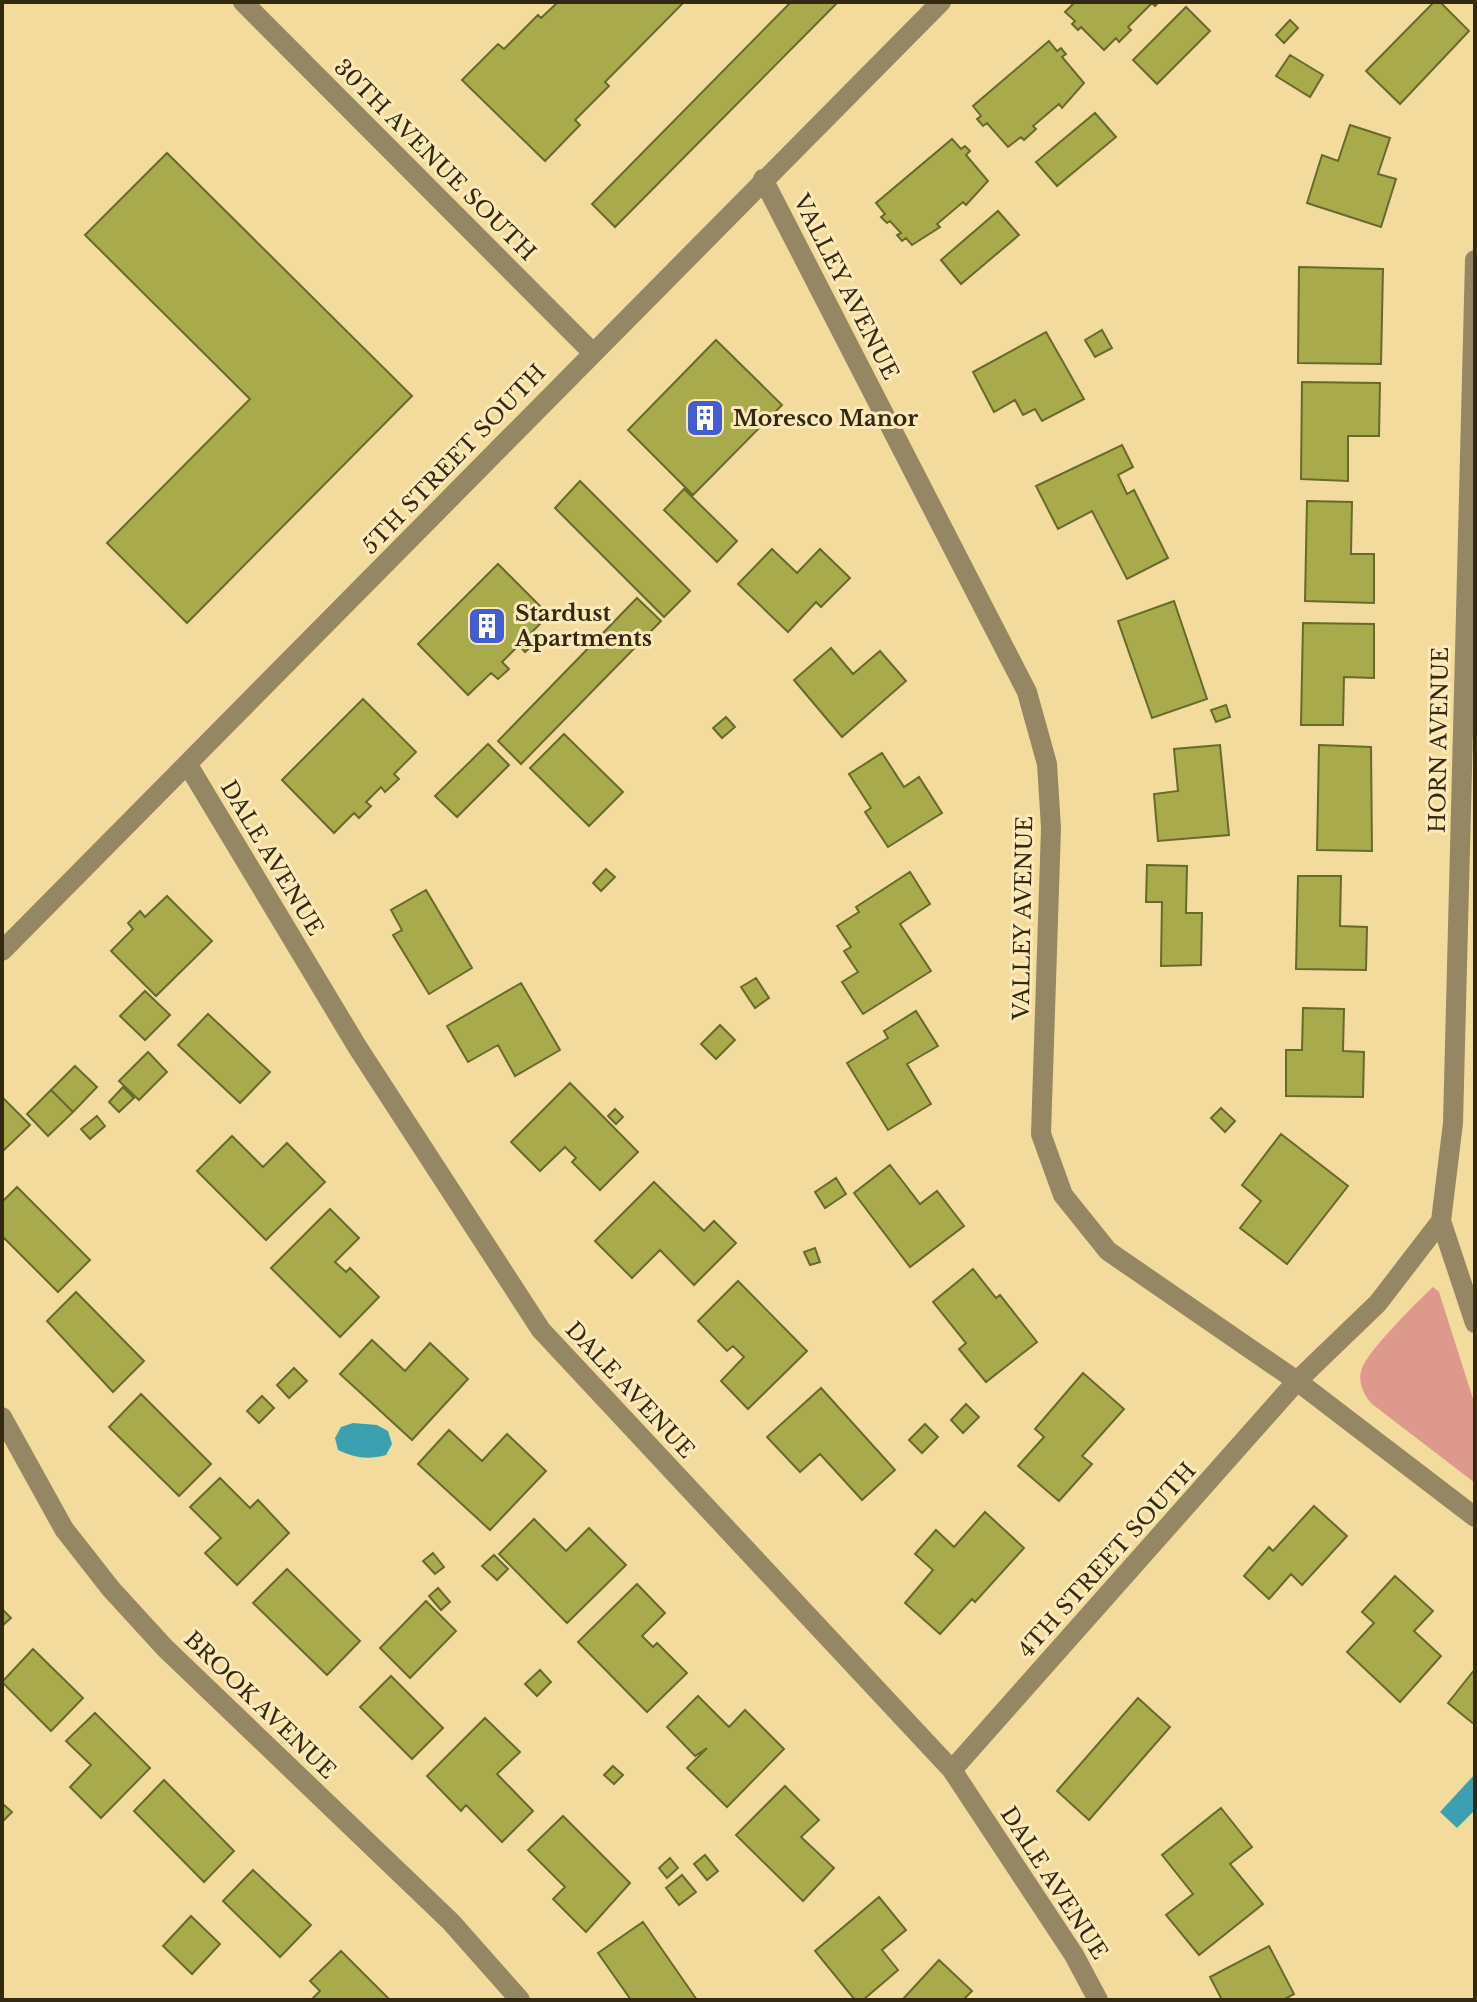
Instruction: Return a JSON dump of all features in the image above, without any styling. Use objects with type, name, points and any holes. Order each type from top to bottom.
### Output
[{"type":"street","name":"30TH AVENUE SOUTH","points":[[243,2],[592,352]]},
{"type":"street","name":"5TH STREET SOUTH","points":[[2,951],[941,2]]},
{"type":"street","name":"VALLEY AVENUE","points":[[763,179],[1027,692],[1047,764],[1051,828],[1041,1134],[1063,1195],[1108,1251],[1297,1381],[1475,1517]]},
{"type":"street","name":"HORN AVENUE","points":[[1475,260],[1453,1123],[1441,1221],[1475,1323]]},
{"type":"street","name":"DALE AVENUE","points":[[188,765],[358,1048],[541,1330],[952,1770],[1074,1955],[1098,2000]]},
{"type":"street","points":[[1297,1381],[1378,1303],[1441,1221]]},
{"type":"street","name":"4TH STREET SOUTH","points":[[952,1770],[1297,1381]]},
{"type":"street","name":"BROOK AVENUE","points":[[2,1417],[64,1529],[111,1589],[165,1648],[451,1922],[520,2000]]},
{"type":"shaded area","points":[[1433,1287],[1439,1292],[1475,1405],[1475,1483],[1372,1404],[1361,1385],[1360,1375],[1369,1356]]},
{"type":"water","points":[[353,1423],[377,1425],[388,1431],[392,1444],[386,1455],[362,1457],[338,1450],[335,1438],[341,1427]]},
{"type":"water","points":[[1475,1774],[1475,1810],[1457,1828],[1440,1812]]},
{"type":"building","points":[[558,2],[684,2],[605,82],[609,86],[575,120],[580,125],[545,161],[462,80],[498,44],[504,49],[538,15],[541,18]]},
{"type":"building","points":[[791,2],[838,2],[615,227],[592,204]]},
{"type":"building","points":[[1075,2],[1159,2],[1155,6],[1152,3],[1128,27],[1131,30],[1119,42],[1116,38],[1104,50],[1081,27],[1078,30],[1072,24],[1075,21],[1065,12]]},
{"type":"building","points":[[1434,2],[1440,2],[1469,31],[1400,104],[1366,71]]},
{"type":"building","points":[[1186,7],[1210,31],[1157,84],[1133,60]]},
{"type":"building","points":[[1290,20],[1298,28],[1284,43],[1276,35]]},
{"type":"building","points":[[1049,41],[1057,51],[1061,48],[1066,54],[1062,57],[1084,83],[1062,108],[1059,104],[1033,126],[1036,129],[1024,140],[1021,137],[1008,147],[987,123],[983,126],[977,119],[981,116],[973,106]]},
{"type":"building","points":[[1290,55],[1323,75],[1310,97],[1276,76]]},
{"type":"building","points":[[1095,113],[1116,137],[1057,186],[1036,162]]},
{"type":"building","points":[[1350,125],[1390,138],[1378,174],[1396,179],[1381,227],[1307,203],[1322,155],[1338,161]]},
{"type":"building","points":[[952,139],[961,149],[965,146],[970,151],[966,155],[988,181],[966,205],[963,202],[937,224],[940,227],[912,245],[906,238],[902,241],[897,235],[901,233],[890,221],[887,223],[881,217],[885,214],[876,203]]},
{"type":"building","points":[[167,153],[412,396],[187,623],[107,543],[250,399],[85,235]]},
{"type":"building","points":[[998,211],[1019,235],[961,284],[941,260]]},
{"type":"building","points":[[1299,267],[1383,269],[1381,364],[1298,363]]},
{"type":"building","points":[[1102,330],[1112,348],[1095,357],[1085,340]]},
{"type":"building","points":[[1046,332],[1084,399],[1042,421],[1035,409],[1023,415],[1015,400],[994,412],[973,372]]},
{"type":"building","name":"Moresco Manor","points":[[716,340],[782,405],[693,495],[628,430]]},
{"type":"building","points":[[1302,382],[1380,383],[1379,436],[1348,436],[1348,481],[1301,479]]},
{"type":"building","points":[[1122,445],[1133,467],[1118,475],[1127,494],[1134,490],[1168,558],[1127,579],[1092,511],[1058,529],[1036,486]]},
{"type":"building","points":[[580,481],[690,591],[664,617],[555,508]]},
{"type":"building","points":[[684,489],[737,541],[717,562],[664,510]]},
{"type":"building","points":[[1307,501],[1352,502],[1351,554],[1374,554],[1374,603],[1305,601]]},
{"type":"building","points":[[772,549],[797,573],[820,549],[850,578],[821,607],[816,602],[788,632],[738,584]]},
{"type":"building","name":"Stardust Apartments","points":[[498,564],[549,615],[527,637],[534,644],[525,652],[519,645],[502,662],[509,669],[498,679],[491,673],[468,695],[418,644]]},
{"type":"building","points":[[637,598],[661,621],[521,764],[498,741]]},
{"type":"building","points":[[1174,601],[1207,699],[1152,718],[1118,621]]},
{"type":"building","points":[[1303,623],[1374,624],[1374,678],[1344,677],[1343,725],[1301,725]]},
{"type":"building","points":[[831,648],[853,674],[880,651],[906,681],[842,737],[794,680]]},
{"type":"building","points":[[363,699],[416,752],[394,774],[399,779],[385,792],[381,787],[366,802],[371,806],[359,818],[354,813],[334,833],[282,780]]},
{"type":"building","points":[[1226,705],[1230,717],[1216,722],[1211,710]]},
{"type":"building","points":[[726,717],[735,727],[722,738],[713,728]]},
{"type":"building","points":[[564,734],[623,792],[589,826],[530,768]]},
{"type":"building","points":[[488,744],[509,765],[457,817],[435,796]]},
{"type":"building","points":[[1220,745],[1229,835],[1158,841],[1154,794],[1178,791],[1174,749]]},
{"type":"building","points":[[1319,745],[1371,747],[1372,851],[1317,850]]},
{"type":"building","points":[[882,753],[904,787],[919,777],[942,813],[888,847],[865,812],[871,808],[849,774]]},
{"type":"building","points":[[1147,865],[1187,866],[1186,913],[1202,913],[1201,965],[1161,966],[1162,902],[1146,902]]},
{"type":"building","points":[[606,869],[615,877],[601,891],[593,883]]},
{"type":"building","points":[[910,872],[930,904],[900,924],[931,971],[863,1014],[842,982],[858,972],[844,951],[851,947],[837,926],[859,912],[856,907]]},
{"type":"building","points":[[1298,876],[1341,876],[1340,926],[1367,927],[1366,970],[1296,969]]},
{"type":"building","points":[[426,890],[472,968],[429,994],[393,935],[402,930],[391,910]]},
{"type":"building","points":[[167,896],[212,941],[156,996],[111,951],[133,929],[128,923],[140,911],[145,917]]},
{"type":"building","points":[[756,978],[769,998],[755,1008],[741,987]]},
{"type":"building","points":[[521,983],[560,1050],[515,1076],[498,1045],[468,1062],[447,1026]]},
{"type":"building","points":[[145,991],[170,1015],[145,1040],[120,1016]]},
{"type":"building","points":[[1303,1008],[1344,1009],[1343,1051],[1364,1052],[1363,1097],[1286,1096],[1286,1050],[1302,1050]]},
{"type":"building","points":[[916,1011],[938,1046],[907,1064],[931,1104],[888,1130],[847,1063],[888,1038],[884,1031]]},
{"type":"building","points":[[208,1014],[270,1072],[240,1103],[178,1045]]},
{"type":"building","points":[[720,1025],[735,1040],[716,1059],[701,1044]]},
{"type":"building","points":[[148,1052],[167,1072],[139,1100],[119,1081]]},
{"type":"building","points":[[75,1066],[97,1087],[73,1112],[51,1090]]},
{"type":"building","points":[[570,1083],[638,1152],[600,1190],[572,1162],[576,1158],[565,1147],[540,1171],[511,1142]]},
{"type":"building","points":[[123,1087],[134,1098],[119,1112],[109,1102]]},
{"type":"building","points":[[51,1090],[73,1112],[48,1136],[27,1114]]},
{"type":"building","points":[[2,1097],[30,1125],[2,1152]]},
{"type":"building","points":[[1221,1108],[1235,1121],[1225,1132],[1211,1118]]},
{"type":"building","points":[[615,1109],[623,1117],[616,1124],[608,1116]]},
{"type":"building","points":[[97,1116],[105,1126],[90,1139],[81,1129]]},
{"type":"building","points":[[1281,1134],[1348,1186],[1287,1264],[1240,1228],[1261,1201],[1242,1185]]},
{"type":"building","points":[[232,1136],[263,1167],[287,1143],[325,1182],[266,1240],[197,1171]]},
{"type":"building","points":[[890,1165],[920,1204],[937,1191],[964,1226],[910,1267],[854,1193]]},
{"type":"building","points":[[836,1178],[846,1194],[825,1208],[815,1192]]},
{"type":"building","points":[[654,1182],[704,1231],[714,1221],[736,1243],[694,1285],[660,1250],[632,1278],[595,1241]]},
{"type":"building","points":[[17,1187],[90,1260],[58,1292],[2,1236],[2,1202]]},
{"type":"building","points":[[330,1209],[359,1238],[335,1262],[346,1272],[350,1268],[379,1297],[340,1337],[271,1268]]},
{"type":"building","points":[[815,1248],[820,1262],[810,1265],[804,1252]]},
{"type":"building","points":[[973,1269],[996,1298],[1000,1295],[1037,1342],[986,1382],[959,1349],[966,1343],[933,1302]]},
{"type":"building","points":[[738,1281],[807,1351],[748,1409],[721,1381],[744,1357],[733,1346],[727,1351],[698,1321]]},
{"type":"building","points":[[76,1292],[144,1361],[113,1392],[47,1321]]},
{"type":"building","points":[[372,1340],[405,1371],[430,1343],[468,1379],[412,1440],[340,1374]]},
{"type":"building","points":[[294,1368],[307,1381],[289,1398],[277,1385]]},
{"type":"building","points":[[1083,1373],[1124,1409],[1082,1456],[1092,1464],[1059,1501],[1018,1466],[1044,1437],[1035,1429]]},
{"type":"building","points":[[821,1388],[895,1470],[862,1500],[820,1454],[800,1472],[767,1437]]},
{"type":"building","points":[[141,1394],[211,1464],[179,1496],[109,1427]]},
{"type":"building","points":[[262,1396],[274,1408],[259,1423],[247,1411]]},
{"type":"building","points":[[966,1404],[979,1417],[963,1433],[951,1420]]},
{"type":"building","points":[[925,1424],[938,1437],[922,1453],[909,1440]]},
{"type":"building","points":[[449,1430],[482,1461],[507,1434],[546,1471],[490,1530],[418,1464]]},
{"type":"building","points":[[220,1478],[250,1508],[258,1500],[289,1533],[237,1585],[205,1553],[221,1538],[190,1507]]},
{"type":"building","points":[[1314,1506],[1347,1536],[1302,1585],[1291,1574],[1269,1599],[1244,1576],[1269,1547],[1273,1551]]},
{"type":"building","points":[[985,1512],[1024,1548],[975,1602],[972,1599],[940,1634],[905,1603],[933,1570],[915,1554],[936,1530],[954,1547]]},
{"type":"building","points":[[534,1519],[566,1551],[589,1528],[626,1565],[567,1623],[499,1554]]},
{"type":"building","points":[[433,1553],[444,1567],[435,1574],[423,1561]]},
{"type":"building","points":[[494,1555],[508,1569],[497,1580],[482,1566]]},
{"type":"building","points":[[287,1569],[360,1641],[327,1675],[253,1603]]},
{"type":"building","points":[[1395,1576],[1433,1611],[1414,1631],[1441,1656],[1400,1702],[1347,1652],[1374,1623],[1362,1612]]},
{"type":"building","points":[[637,1584],[665,1613],[642,1636],[653,1647],[657,1643],[687,1673],[647,1712],[578,1642]]},
{"type":"building","points":[[438,1588],[450,1602],[441,1610],[429,1596]]},
{"type":"building","points":[[426,1601],[456,1631],[410,1678],[380,1648]]},
{"type":"building","points":[[2,1609],[11,1618],[2,1626]]},
{"type":"building","points":[[33,1649],[83,1698],[51,1731],[2,1682]]},
{"type":"building","points":[[1475,1669],[1475,1725],[1448,1703]]},
{"type":"building","points":[[540,1670],[551,1682],[537,1696],[525,1684]]},
{"type":"building","points":[[391,1676],[443,1728],[412,1759],[360,1707]]},
{"type":"building","points":[[698,1696],[729,1727],[745,1710],[784,1749],[727,1807],[687,1768],[707,1748],[695,1756],[667,1727]]},
{"type":"building","points":[[1138,1698],[1170,1727],[1089,1820],[1057,1791]]},
{"type":"building","points":[[95,1713],[150,1768],[101,1818],[70,1787],[91,1765],[66,1741]]},
{"type":"building","points":[[485,1718],[520,1752],[497,1774],[533,1811],[502,1842],[466,1805],[461,1811],[427,1776]]},
{"type":"building","points":[[613,1766],[623,1775],[614,1784],[604,1775]]},
{"type":"building","points":[[164,1780],[234,1851],[204,1882],[134,1811]]},
{"type":"building","points":[[785,1786],[819,1820],[801,1837],[834,1868],[803,1901],[736,1835]]},
{"type":"building","points":[[2,1805],[12,1812],[2,1822]]},
{"type":"building","points":[[1221,1808],[1252,1847],[1230,1864],[1263,1904],[1199,1955],[1166,1915],[1193,1894],[1162,1855]]},
{"type":"building","points":[[563,1816],[630,1883],[586,1932],[553,1899],[565,1887],[528,1850]]},
{"type":"building","points":[[705,1855],[718,1871],[707,1880],[694,1864]]},
{"type":"building","points":[[670,1858],[678,1868],[667,1878],[659,1868]]},
{"type":"building","points":[[253,1870],[311,1925],[280,1957],[223,1901]]},
{"type":"building","points":[[682,1875],[696,1892],[679,1905],[666,1888]]},
{"type":"building","points":[[879,1897],[906,1930],[882,1950],[898,1970],[863,2000],[855,2000],[815,1951]]},
{"type":"building","points":[[191,1916],[220,1944],[192,1974],[163,1946]]},
{"type":"building","points":[[643,1922],[697,2000],[631,2000],[598,1953]]},
{"type":"building","points":[[1269,1946],[1294,1994],[1283,2000],[1222,2000],[1210,1977]]},
{"type":"building","points":[[341,1951],[390,2000],[311,2000],[320,1991],[310,1981]]},
{"type":"building","points":[[939,1960],[972,1991],[963,2000],[902,2000]]},
{"type":"place","name":"Moresco Manor","points":[[705,418]]},
{"type":"place","name":"Stardust Apartments","points":[[487,626]]}]
